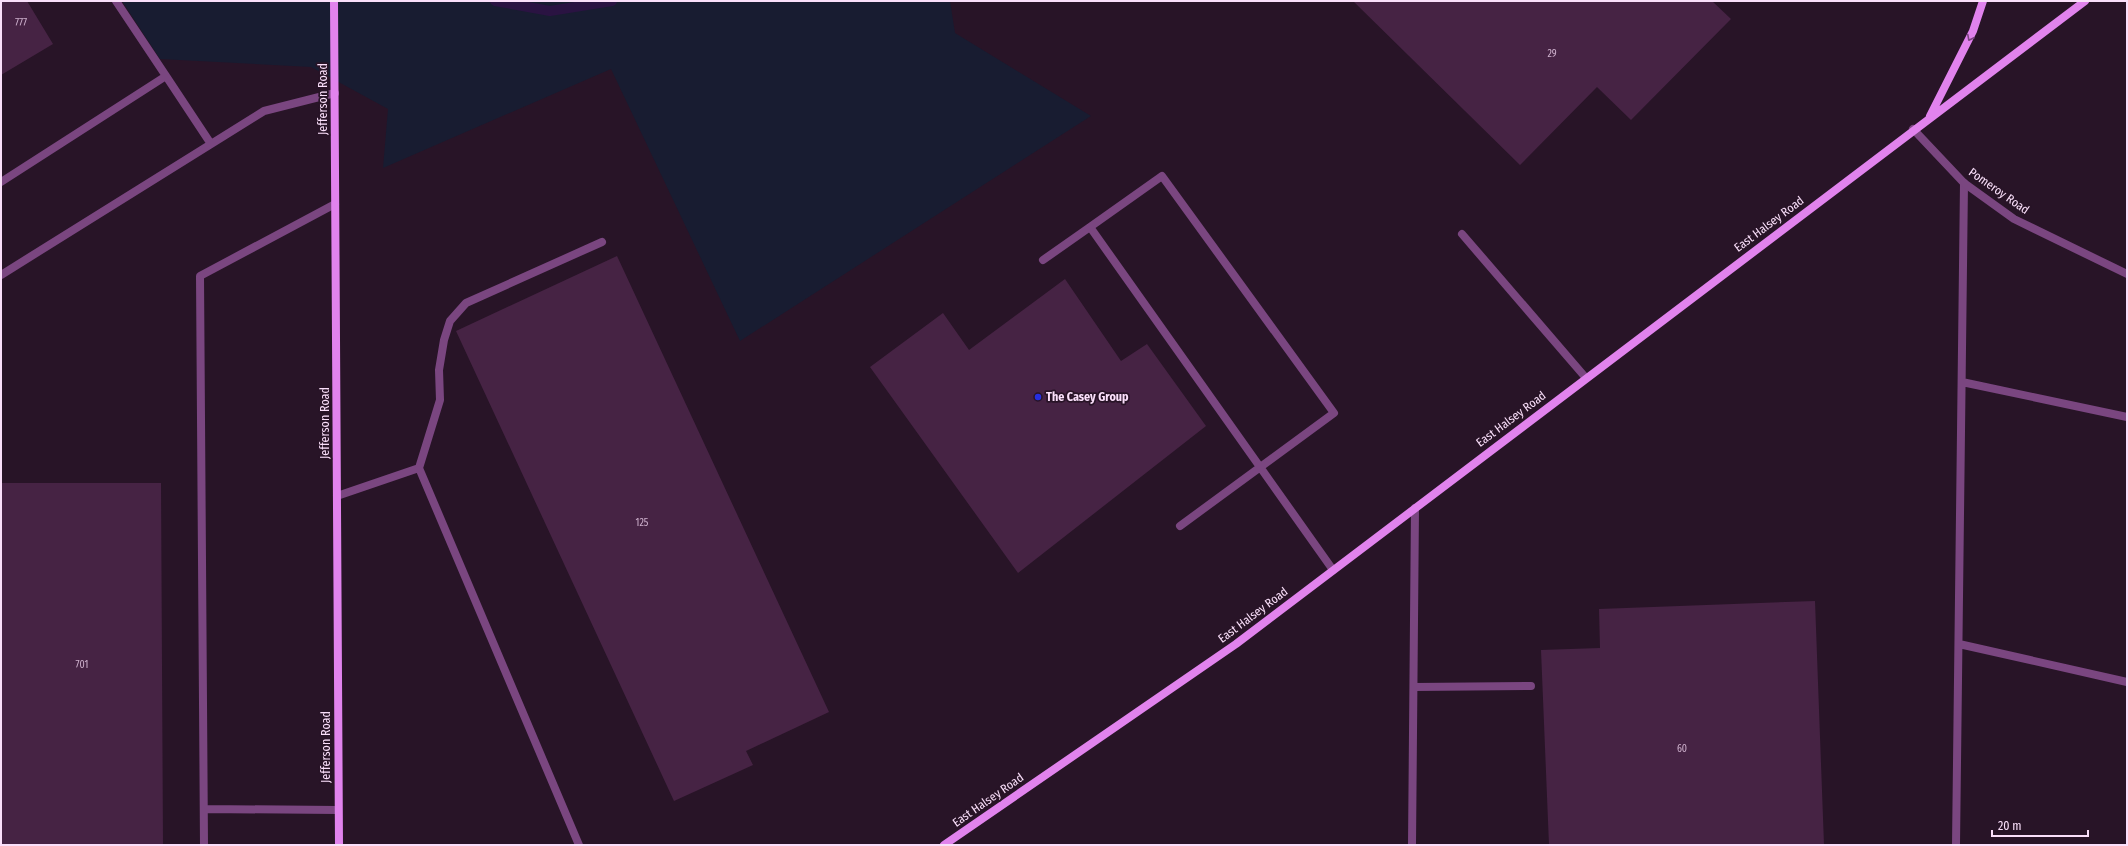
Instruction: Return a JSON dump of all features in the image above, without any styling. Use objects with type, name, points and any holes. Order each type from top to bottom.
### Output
[{"type":"main road","name":"Jefferson Road","points":[[334,1],[339,845]]},
{"type":"main road","points":[[1929,119],[1973,31],[1983,1]]},
{"type":"main road","name":"East Halsey Road","points":[[944,845],[1236,644],[1913,129],[1929,119],[2084,1]]},
{"type":"street","points":[[116,1],[211,144]]},
{"type":"street","points":[[1,182],[166,76]]},
{"type":"street","points":[[1,275],[264,111],[335,93]]},
{"type":"street","name":"Pomeroy Road","points":[[1913,129],[1964,183],[2014,219],[2127,274]]},
{"type":"street","points":[[1043,260],[1162,176],[1334,413],[1180,526]]},
{"type":"street","points":[[1956,845],[1964,183]]},
{"type":"street","points":[[204,845],[200,276],[335,204]]},
{"type":"street","points":[[1090,227],[1333,570]]},
{"type":"street","points":[[1462,234],[1586,378]]},
{"type":"street","points":[[579,845],[419,468],[440,400],[439,370],[444,340],[450,321],[466,303],[602,242]]},
{"type":"street","points":[[1962,382],[2127,417]]},
{"type":"street","points":[[337,496],[419,468]]},
{"type":"street","points":[[1412,845],[1415,508]]},
{"type":"street","points":[[1959,644],[2127,682]]},
{"type":"street","points":[[1414,688],[1531,686]]},
{"type":"street","points":[[204,810],[338,810]]},
{"type":"shaded area","points":[[122,1],[950,1],[955,33],[1091,116],[740,341],[611,69],[383,168],[388,109],[311,67],[160,59]]},
{"type":"building","points":[[1,1],[27,1],[53,44],[1,75]]},
{"type":"building","points":[[1353,1],[1712,1],[1731,19],[1631,120],[1597,87],[1520,165]]},
{"type":"building","points":[[617,256],[829,712],[746,751],[753,765],[674,801],[456,331]]},
{"type":"building","name":"The Casey Group","points":[[1065,279],[1121,361],[1147,344],[1206,426],[1018,573],[870,367],[943,313],[969,350]]},
{"type":"building","points":[[1,483],[161,483],[163,845],[1,845]]},
{"type":"building","points":[[1815,601],[1824,845],[1549,845],[1541,650],[1600,648],[1599,609]]},
{"type":"waterway","points":[[495,1],[550,11],[612,1]]},
{"type":"place","name":"The Casey Group","points":[[1038,397]]}]
